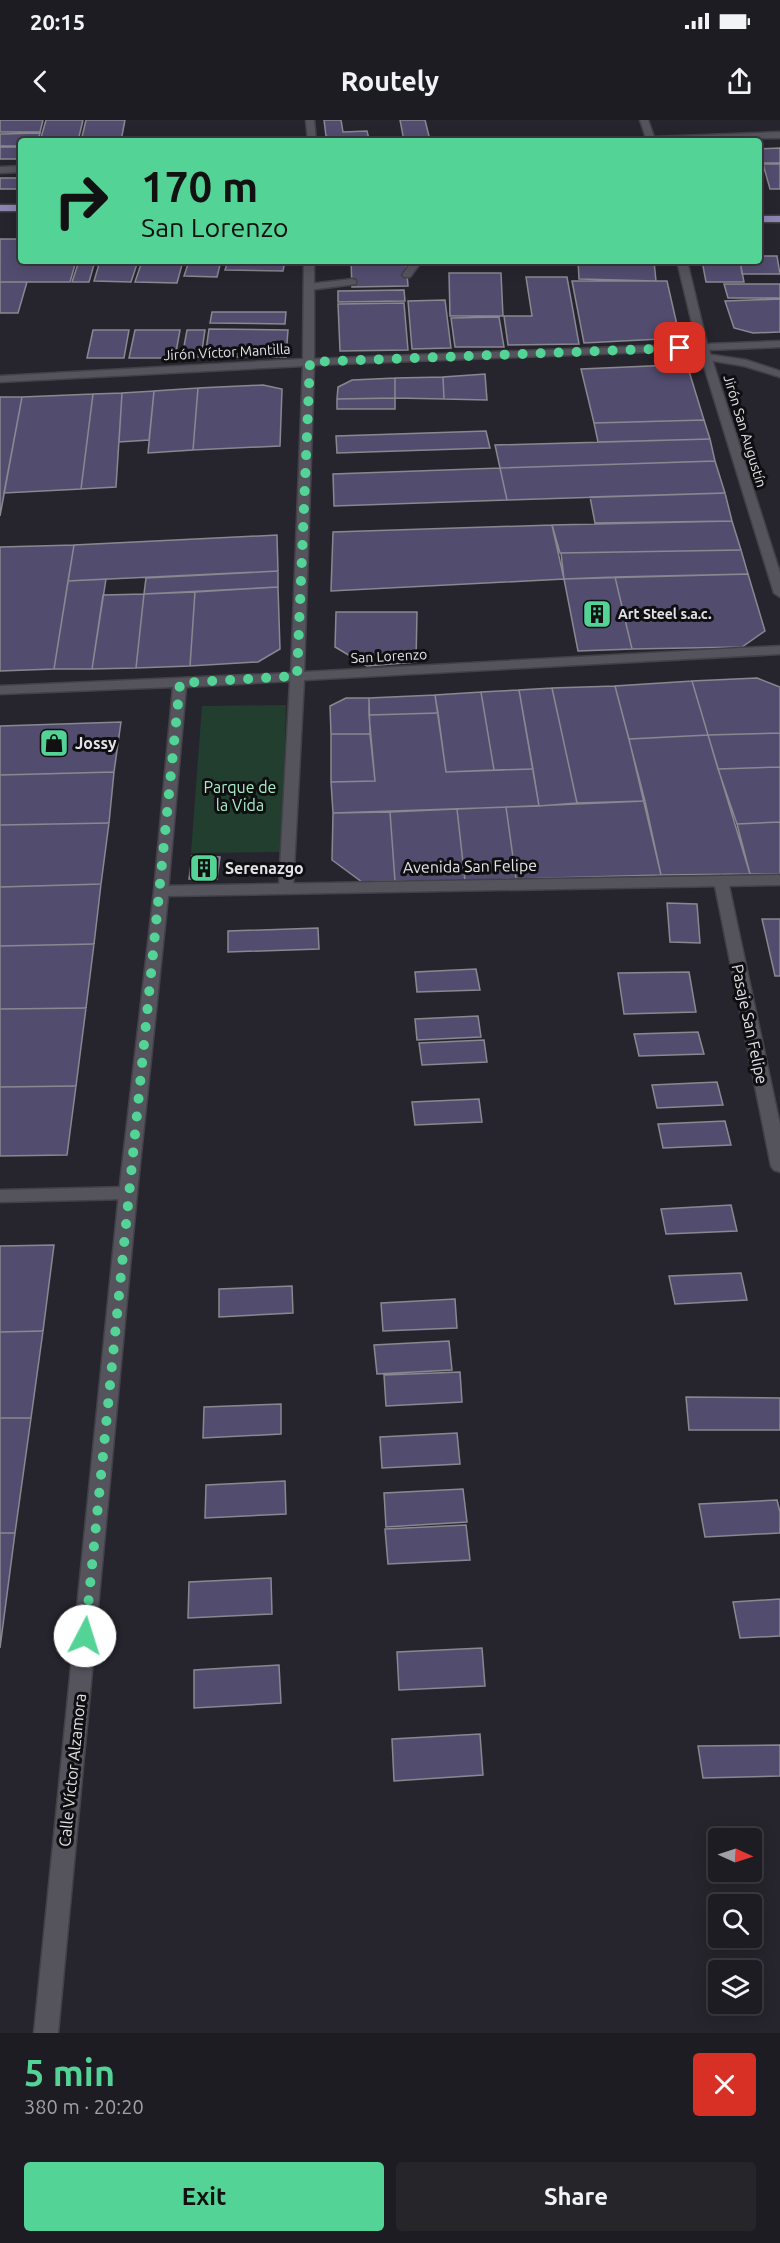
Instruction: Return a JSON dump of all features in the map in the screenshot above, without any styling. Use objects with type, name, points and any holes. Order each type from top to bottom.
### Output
[{"type":"main road","points":[[0,208],[18,208]]},
{"type":"main road","points":[[762,219],[780,219]]},
{"type":"street","points":[[310,120],[312,138]]},
{"type":"street","points":[[644,120],[650,138]]},
{"type":"street","points":[[716,138],[780,135]]},
{"type":"street","points":[[0,170],[18,169]]},
{"type":"street","points":[[286,888],[310,362],[309,264]]},
{"type":"street","points":[[408,275],[415,264]]},
{"type":"street","name":"Jirón San Augustín","points":[[683,264],[705,352],[780,593]]},
{"type":"street","points":[[309,287],[352,282]]},
{"type":"street","name":"Jirón Víctor Mantilla","points":[[0,379],[310,362],[705,352],[780,344]]},
{"type":"street","points":[[705,352],[780,374]]},
{"type":"street","name":"San Lorenzo","points":[[0,690],[180,683],[780,650]]},
{"type":"street","name":"Calle Víctor Alzamora","points":[[46,2033],[180,683]]},
{"type":"street","name":"Avenida San Felipe","points":[[161,891],[780,880]]},
{"type":"street","name":"Pasaje San Felipe","points":[[721,881],[780,1166]]},
{"type":"street","points":[[0,1196],[128,1192]]},
{"type":"green space","name":"Parque de la Vida","points":[[286,705],[282,852],[191,853],[202,706]]},
{"type":"building","points":[[0,120],[43,120],[40,132],[0,132]]},
{"type":"building","points":[[46,120],[83,120],[79,138],[41,138]]},
{"type":"building","points":[[86,120],[125,120],[122,138],[82,138]]},
{"type":"building","points":[[324,120],[341,120],[343,132],[367,131],[369,138],[332,138],[326,136]]},
{"type":"building","points":[[400,120],[425,120],[430,138],[403,138]]},
{"type":"building","points":[[40,133],[39,138],[18,138],[18,146],[0,146],[0,134]]},
{"type":"building","points":[[0,147],[18,147],[18,159],[0,159]]},
{"type":"building","points":[[780,148],[780,163],[763,163],[762,149]]},
{"type":"building","points":[[763,164],[780,164],[780,189],[770,189]]},
{"type":"building","points":[[0,178],[18,178],[18,189],[0,189]]},
{"type":"building","points":[[0,239],[18,239],[18,264],[75,264],[70,282],[0,282]]},
{"type":"building","points":[[762,256],[777,256],[780,274],[742,274],[740,264],[762,264]]},
{"type":"building","points":[[78,264],[94,264],[89,282],[72,282]]},
{"type":"building","points":[[99,264],[137,264],[131,282],[94,281]]},
{"type":"building","points":[[141,264],[182,264],[177,283],[135,282]]},
{"type":"building","points":[[188,264],[220,264],[217,277],[184,276]]},
{"type":"building","points":[[227,264],[284,264],[283,271],[225,270]]},
{"type":"building","points":[[351,264],[406,264],[408,286],[352,287]]},
{"type":"building","points":[[578,264],[654,264],[656,281],[579,279]]},
{"type":"building","points":[[703,264],[741,264],[744,282],[706,282]]},
{"type":"building","points":[[449,273],[501,273],[503,316],[450,316]]},
{"type":"building","points":[[526,277],[567,277],[579,344],[508,345],[504,316],[532,316]]},
{"type":"building","points":[[572,281],[667,281],[680,338],[584,343]]},
{"type":"building","points":[[0,282],[27,282],[18,313],[0,313]]},
{"type":"building","points":[[724,284],[780,284],[780,298],[728,298]]},
{"type":"building","points":[[404,290],[405,301],[338,302],[338,291]]},
{"type":"building","points":[[780,299],[780,332],[753,333],[734,328],[725,301]]},
{"type":"building","points":[[445,300],[451,348],[412,349],[408,301]]},
{"type":"building","points":[[404,303],[408,350],[340,351],[338,304]]},
{"type":"building","points":[[212,312],[286,312],[285,324],[210,323]]},
{"type":"building","points":[[499,317],[504,347],[455,347],[451,318]]},
{"type":"building","points":[[209,329],[288,330],[286,357],[205,357]]},
{"type":"building","points":[[93,330],[129,330],[124,358],[87,358]]},
{"type":"building","points":[[135,330],[180,330],[175,358],[129,358]]},
{"type":"building","points":[[187,330],[205,330],[201,357],[182,357]]},
{"type":"building","points":[[673,365],[689,371],[704,420],[594,423],[581,369]]},
{"type":"building","points":[[485,374],[487,400],[444,399],[443,377]]},
{"type":"building","points":[[443,377],[444,399],[395,398],[395,378]]},
{"type":"building","points":[[395,378],[395,398],[337,399],[338,387],[352,380]]},
{"type":"building","points":[[263,385],[282,389],[280,446],[193,450],[198,388]]},
{"type":"building","points":[[198,388],[193,450],[148,453],[154,391]]},
{"type":"building","points":[[154,391],[149,440],[119,442],[122,393]]},
{"type":"building","points":[[122,393],[116,487],[81,489],[93,394]]},
{"type":"building","points":[[93,394],[81,489],[4,493],[22,397]]},
{"type":"building","points":[[0,397],[22,397],[0,516]]},
{"type":"building","points":[[395,398],[395,409],[337,409],[337,399]]},
{"type":"building","points":[[704,420],[710,439],[598,442],[594,423]]},
{"type":"building","points":[[486,431],[490,448],[337,453],[336,436]]},
{"type":"building","points":[[710,439],[715,461],[500,468],[495,445]]},
{"type":"building","points":[[715,461],[725,493],[507,500],[500,468]]},
{"type":"building","points":[[500,468],[507,500],[334,506],[333,474]]},
{"type":"building","points":[[725,493],[732,521],[595,523],[590,497]]},
{"type":"building","points":[[732,521],[741,550],[560,553],[552,525]]},
{"type":"building","points":[[552,525],[564,579],[331,591],[333,532]]},
{"type":"building","points":[[277,535],[278,571],[68,581],[74,545]]},
{"type":"building","points":[[74,545],[54,669],[0,671],[0,547]]},
{"type":"building","points":[[741,550],[748,574],[564,579],[561,553]]},
{"type":"building","points":[[278,571],[278,587],[144,594],[146,578]]},
{"type":"building","points":[[748,574],[765,631],[742,647],[632,649],[615,577]]},
{"type":"building","name":"Art Steel s.a.c.","points":[[615,577],[632,649],[578,651],[564,579]]},
{"type":"building","points":[[106,579],[92,669],[54,669],[68,581]]},
{"type":"building","points":[[278,587],[280,649],[258,662],[190,666],[195,592]]},
{"type":"building","points":[[195,592],[190,666],[136,668],[144,594]]},
{"type":"building","points":[[144,594],[136,668],[92,669],[103,595]]},
{"type":"building","points":[[336,612],[417,612],[416,662],[367,666],[335,647]]},
{"type":"building","points":[[757,678],[780,687],[780,733],[708,735],[692,681]]},
{"type":"building","points":[[692,681],[708,735],[629,739],[615,686]]},
{"type":"building","points":[[615,686],[645,801],[577,803],[552,688]]},
{"type":"building","points":[[552,688],[577,803],[539,806],[519,690]]},
{"type":"building","points":[[519,690],[533,769],[494,770],[481,692]]},
{"type":"building","points":[[481,692],[494,770],[446,772],[435,695]]},
{"type":"building","points":[[435,695],[438,713],[369,715],[369,698]]},
{"type":"building","points":[[346,698],[369,698],[370,734],[331,734],[330,706]]},
{"type":"building","points":[[438,713],[446,772],[533,769],[539,806],[333,813],[331,782],[375,781],[369,715]]},
{"type":"building","points":[[121,722],[114,772],[0,775],[0,726]]},
{"type":"building","points":[[780,733],[780,767],[718,769],[708,735]]},
{"type":"building","points":[[331,734],[370,734],[375,781],[331,782]]},
{"type":"building","points":[[708,735],[750,874],[661,875],[629,739]]},
{"type":"building","points":[[780,767],[780,822],[737,824],[718,769]]},
{"type":"building","points":[[114,772],[109,823],[0,825],[0,775]]},
{"type":"building","points":[[645,801],[661,875],[516,879],[506,807]]},
{"type":"building","points":[[506,807],[516,879],[465,881],[457,809]]},
{"type":"building","points":[[457,809],[465,881],[395,881],[390,812]]},
{"type":"building","points":[[390,812],[395,881],[362,882],[332,860],[333,813]]},
{"type":"building","points":[[780,822],[780,874],[750,874],[737,824]]},
{"type":"building","points":[[109,823],[101,884],[0,887],[0,825]]},
{"type":"building","name":"Serenazgo","points":[[192,856],[220,857],[217,879],[189,879]]},
{"type":"building","points":[[101,884],[94,944],[0,946],[0,887]]},
{"type":"building","points":[[667,903],[697,904],[700,943],[670,942]]},
{"type":"building","points":[[762,919],[780,919],[780,976],[775,976]]},
{"type":"building","points":[[318,928],[319,949],[228,952],[228,931]]},
{"type":"building","points":[[94,944],[86,1008],[0,1009],[0,946]]},
{"type":"building","points":[[476,969],[480,990],[417,992],[415,972]]},
{"type":"building","points":[[689,972],[696,1012],[624,1014],[618,973]]},
{"type":"building","points":[[86,1008],[76,1086],[0,1087],[0,1009]]},
{"type":"building","points":[[478,1016],[481,1037],[417,1040],[415,1019]]},
{"type":"building","points":[[698,1032],[704,1054],[639,1056],[634,1034]]},
{"type":"building","points":[[484,1040],[487,1062],[422,1065],[419,1043]]},
{"type":"building","points":[[717,1082],[723,1105],[657,1108],[652,1085]]},
{"type":"building","points":[[76,1086],[67,1155],[0,1156],[0,1087]]},
{"type":"building","points":[[479,1099],[482,1122],[415,1125],[412,1102]]},
{"type":"building","points":[[725,1121],[731,1145],[663,1148],[658,1124]]},
{"type":"building","points":[[731,1205],[737,1231],[666,1234],[661,1209]]},
{"type":"building","points":[[54,1245],[43,1331],[0,1332],[0,1246]]},
{"type":"building","points":[[741,1273],[747,1300],[675,1304],[669,1276]]},
{"type":"building","points":[[292,1286],[293,1313],[219,1317],[219,1289]]},
{"type":"building","points":[[455,1299],[457,1328],[383,1331],[381,1303]]},
{"type":"building","points":[[43,1331],[31,1418],[0,1418],[0,1332]]},
{"type":"building","points":[[449,1341],[452,1370],[377,1374],[374,1345]]},
{"type":"building","points":[[460,1372],[462,1402],[386,1406],[384,1375]]},
{"type":"building","points":[[686,1397],[780,1398],[780,1430],[689,1430]]},
{"type":"building","points":[[281,1404],[281,1434],[203,1438],[204,1407]]},
{"type":"building","points":[[0,1418],[31,1418],[15,1533],[0,1533]]},
{"type":"building","points":[[457,1433],[460,1464],[382,1468],[380,1437]]},
{"type":"building","points":[[285,1481],[286,1514],[205,1518],[206,1485]]},
{"type":"building","points":[[463,1489],[467,1522],[386,1527],[384,1493]]},
{"type":"building","points":[[777,1500],[780,1512],[780,1533],[705,1537],[699,1504]]},
{"type":"building","points":[[466,1525],[470,1560],[388,1564],[385,1529]]},
{"type":"building","points":[[0,1533],[15,1533],[0,1648]]},
{"type":"building","points":[[271,1578],[272,1614],[188,1618],[189,1582]]},
{"type":"building","points":[[780,1599],[780,1636],[740,1638],[733,1602]]},
{"type":"building","points":[[482,1648],[485,1686],[399,1690],[397,1652]]},
{"type":"building","points":[[279,1665],[281,1703],[194,1708],[194,1670]]},
{"type":"building","points":[[480,1734],[483,1775],[394,1781],[392,1739]]},
{"type":"building","points":[[780,1745],[780,1776],[703,1778],[698,1746]]},
{"type":"place","name":"Art Steel s.a.c.","points":[[597,614]]},
{"type":"place","name":"Jossy","points":[[54,743]]},
{"type":"place","name":"Serenazgo","points":[[204,868]]},
{"type":"route","points":[[85,1636],[180,683],[297,676],[310,362],[680,348]]}]
